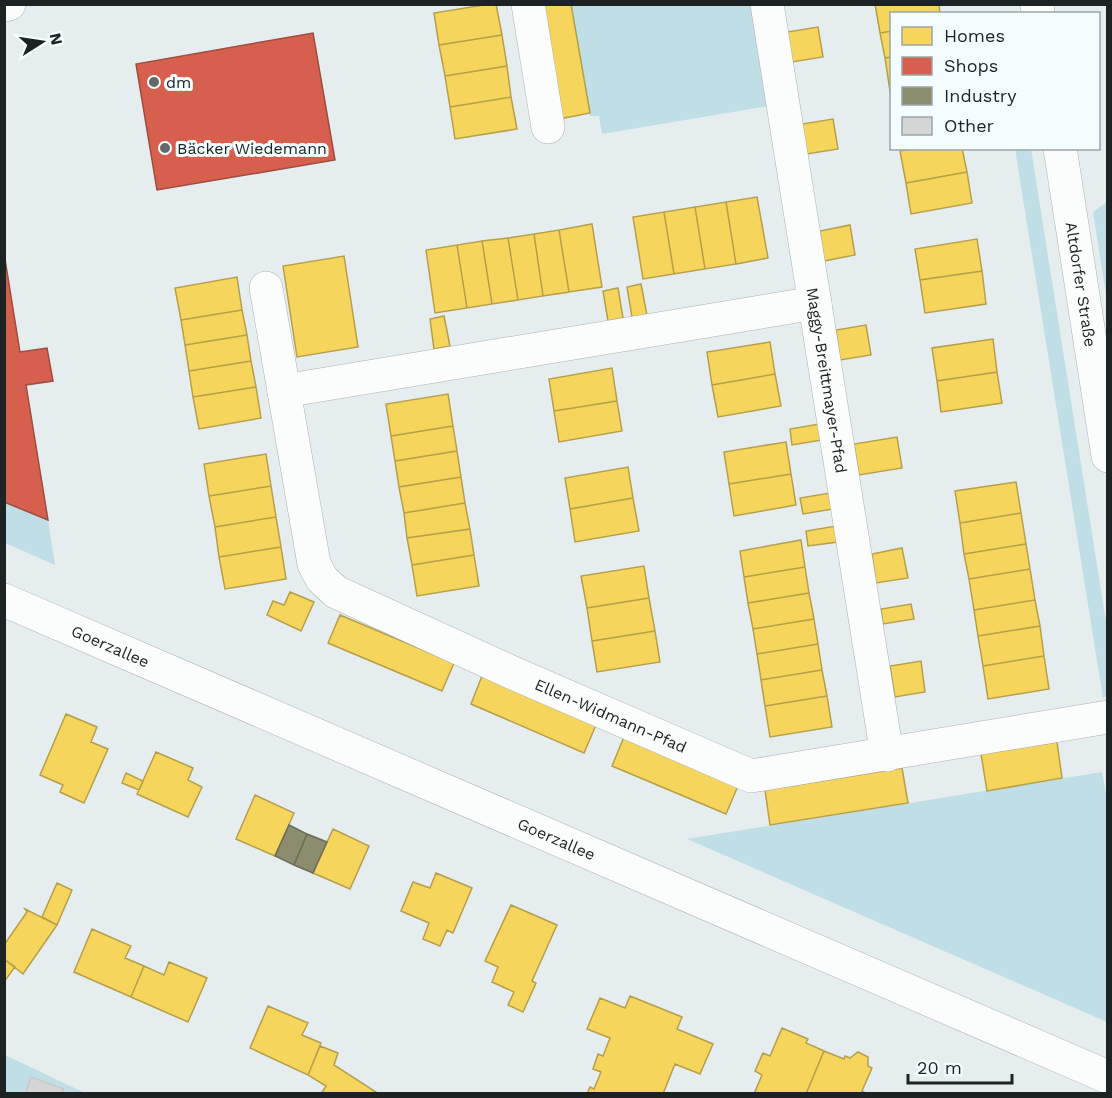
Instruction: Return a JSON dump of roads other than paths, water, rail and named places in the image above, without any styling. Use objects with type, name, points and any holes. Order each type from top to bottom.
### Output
[{"type":"street","points":[[4,5],[9,4]]},
{"type":"street","points":[[528,4],[548,127]]},
{"type":"street","name":"Maggy-Breittmayer-Pfad","points":[[767,4],[887,755]]},
{"type":"street","name":"Altdorfer Straße","points":[[1060,150],[1107,456]]},
{"type":"street","name":"Ellen-Widmann-Pfad","points":[[266,288],[314,564],[322,579],[336,592],[513,673],[751,776],[1107,717]]},
{"type":"street","points":[[284,391],[815,303]]},
{"type":"street","name":"Goerzallee","points":[[4,600],[1107,1077]]},
{"type":"place","name":"dm","points":[[154,82]]},
{"type":"place","name":"Bäcker Wiedemann","points":[[165,148]]}]
